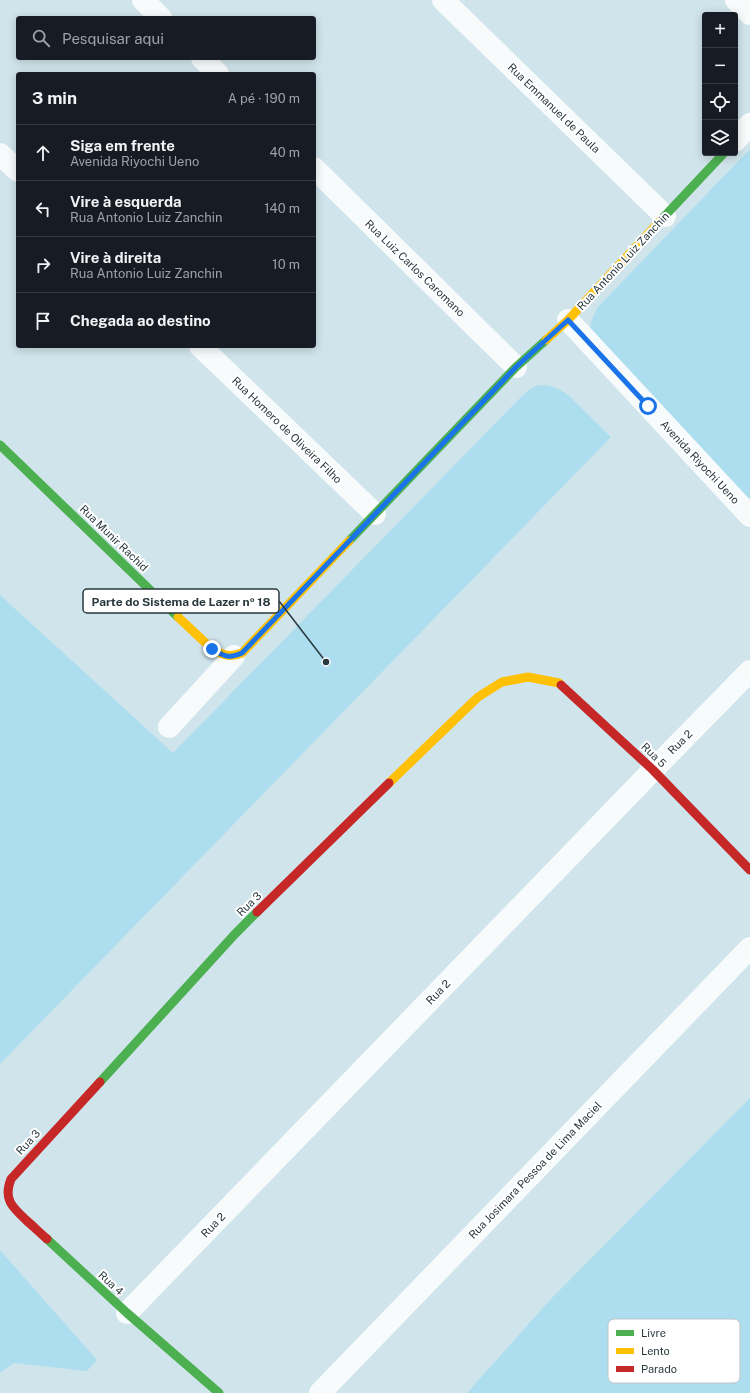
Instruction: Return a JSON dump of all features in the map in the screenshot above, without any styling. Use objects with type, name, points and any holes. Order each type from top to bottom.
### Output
[{"type":"street","points":[[143,0],[159,16]]},
{"type":"street","name":"Rua Emmanuel de Paula","points":[[443,0],[665,216]]},
{"type":"street","points":[[736,0],[750,14]]},
{"type":"street","points":[[204,60],[216,72]]},
{"type":"street","points":[[738,138],[750,124]]},
{"type":"street","points":[[0,154],[16,169]]},
{"type":"street","name":"Rua Antonio Luiz Zanchin","points":[[234,656],[242,653],[516,367],[568,320],[721,156]]},
{"type":"street","name":"Rua Luiz Carlos Caromano","points":[[316,170],[516,367]]},
{"type":"street","name":"Avenida Riyochi Ueno","points":[[568,320],[750,516]]},
{"type":"street","name":"Rua Homero de Oliveira Filho","points":[[202,348],[375,514]]},
{"type":"street","name":"Rua Munir Rachid","points":[[0,445],[212,649],[225,657],[234,656]]},
{"type":"street","points":[[169,727],[234,656]]},
{"type":"street","name":"Rua 2","points":[[127,1313],[653,770],[750,672]]},
{"type":"street","name":"Rua 5","points":[[528,677],[559,683],[653,770],[750,870]]},
{"type":"street","name":"Rua 3","points":[[10,1179],[235,934],[478,697],[502,682],[528,677]]},
{"type":"street","name":"Rua Josimara Pessoa de Lima Maciel","points":[[320,1393],[750,948]]},
{"type":"street","name":"Rua 4","points":[[10,1179],[7,1188],[8,1199],[12,1207],[127,1313],[219,1393]]},
{"type":"shaded area","points":[[750,149],[750,504],[589,343],[591,322],[597,308]]},
{"type":"shaded area","points":[[539,385],[551,386],[568,395],[611,437],[0,1064],[0,595],[173,753],[522,396],[530,389]]},
{"type":"shaded area","points":[[750,1098],[750,1393],[467,1393],[550,1300]]},
{"type":"shaded area","points":[[0,1250],[97,1360],[87,1371],[14,1363],[0,1373]]},
{"type":"traffic: fast","points":[[661,220],[721,156]]},
{"type":"traffic: fast","points":[[349,541],[516,367],[546,340]]},
{"type":"traffic: fast","points":[[0,445],[178,617]]},
{"type":"traffic: fast","points":[[100,1082],[235,934],[257,912]]},
{"type":"traffic: fast","points":[[47,1239],[127,1313],[219,1393]]},
{"type":"traffic: slow","points":[[546,340],[568,320],[661,220]]},
{"type":"traffic: slow","points":[[178,617],[212,649],[227,655],[242,653],[349,541]]},
{"type":"traffic: slow","points":[[389,783],[478,697],[502,682],[528,677],[559,683],[561,685]]},
{"type":"traffic: jam","points":[[561,685],[653,770],[750,870]]},
{"type":"traffic: jam","points":[[257,912],[389,783]]},
{"type":"traffic: jam","points":[[47,1239],[13,1207],[10,1202],[8,1192],[11,1179],[100,1082]]},
{"type":"place","name":"Parte do Sistema de Lazer nº 18","points":[[326,662]]},
{"type":"route","points":[[212,649],[225,657],[242,653],[516,367],[568,320],[648,406]]}]
